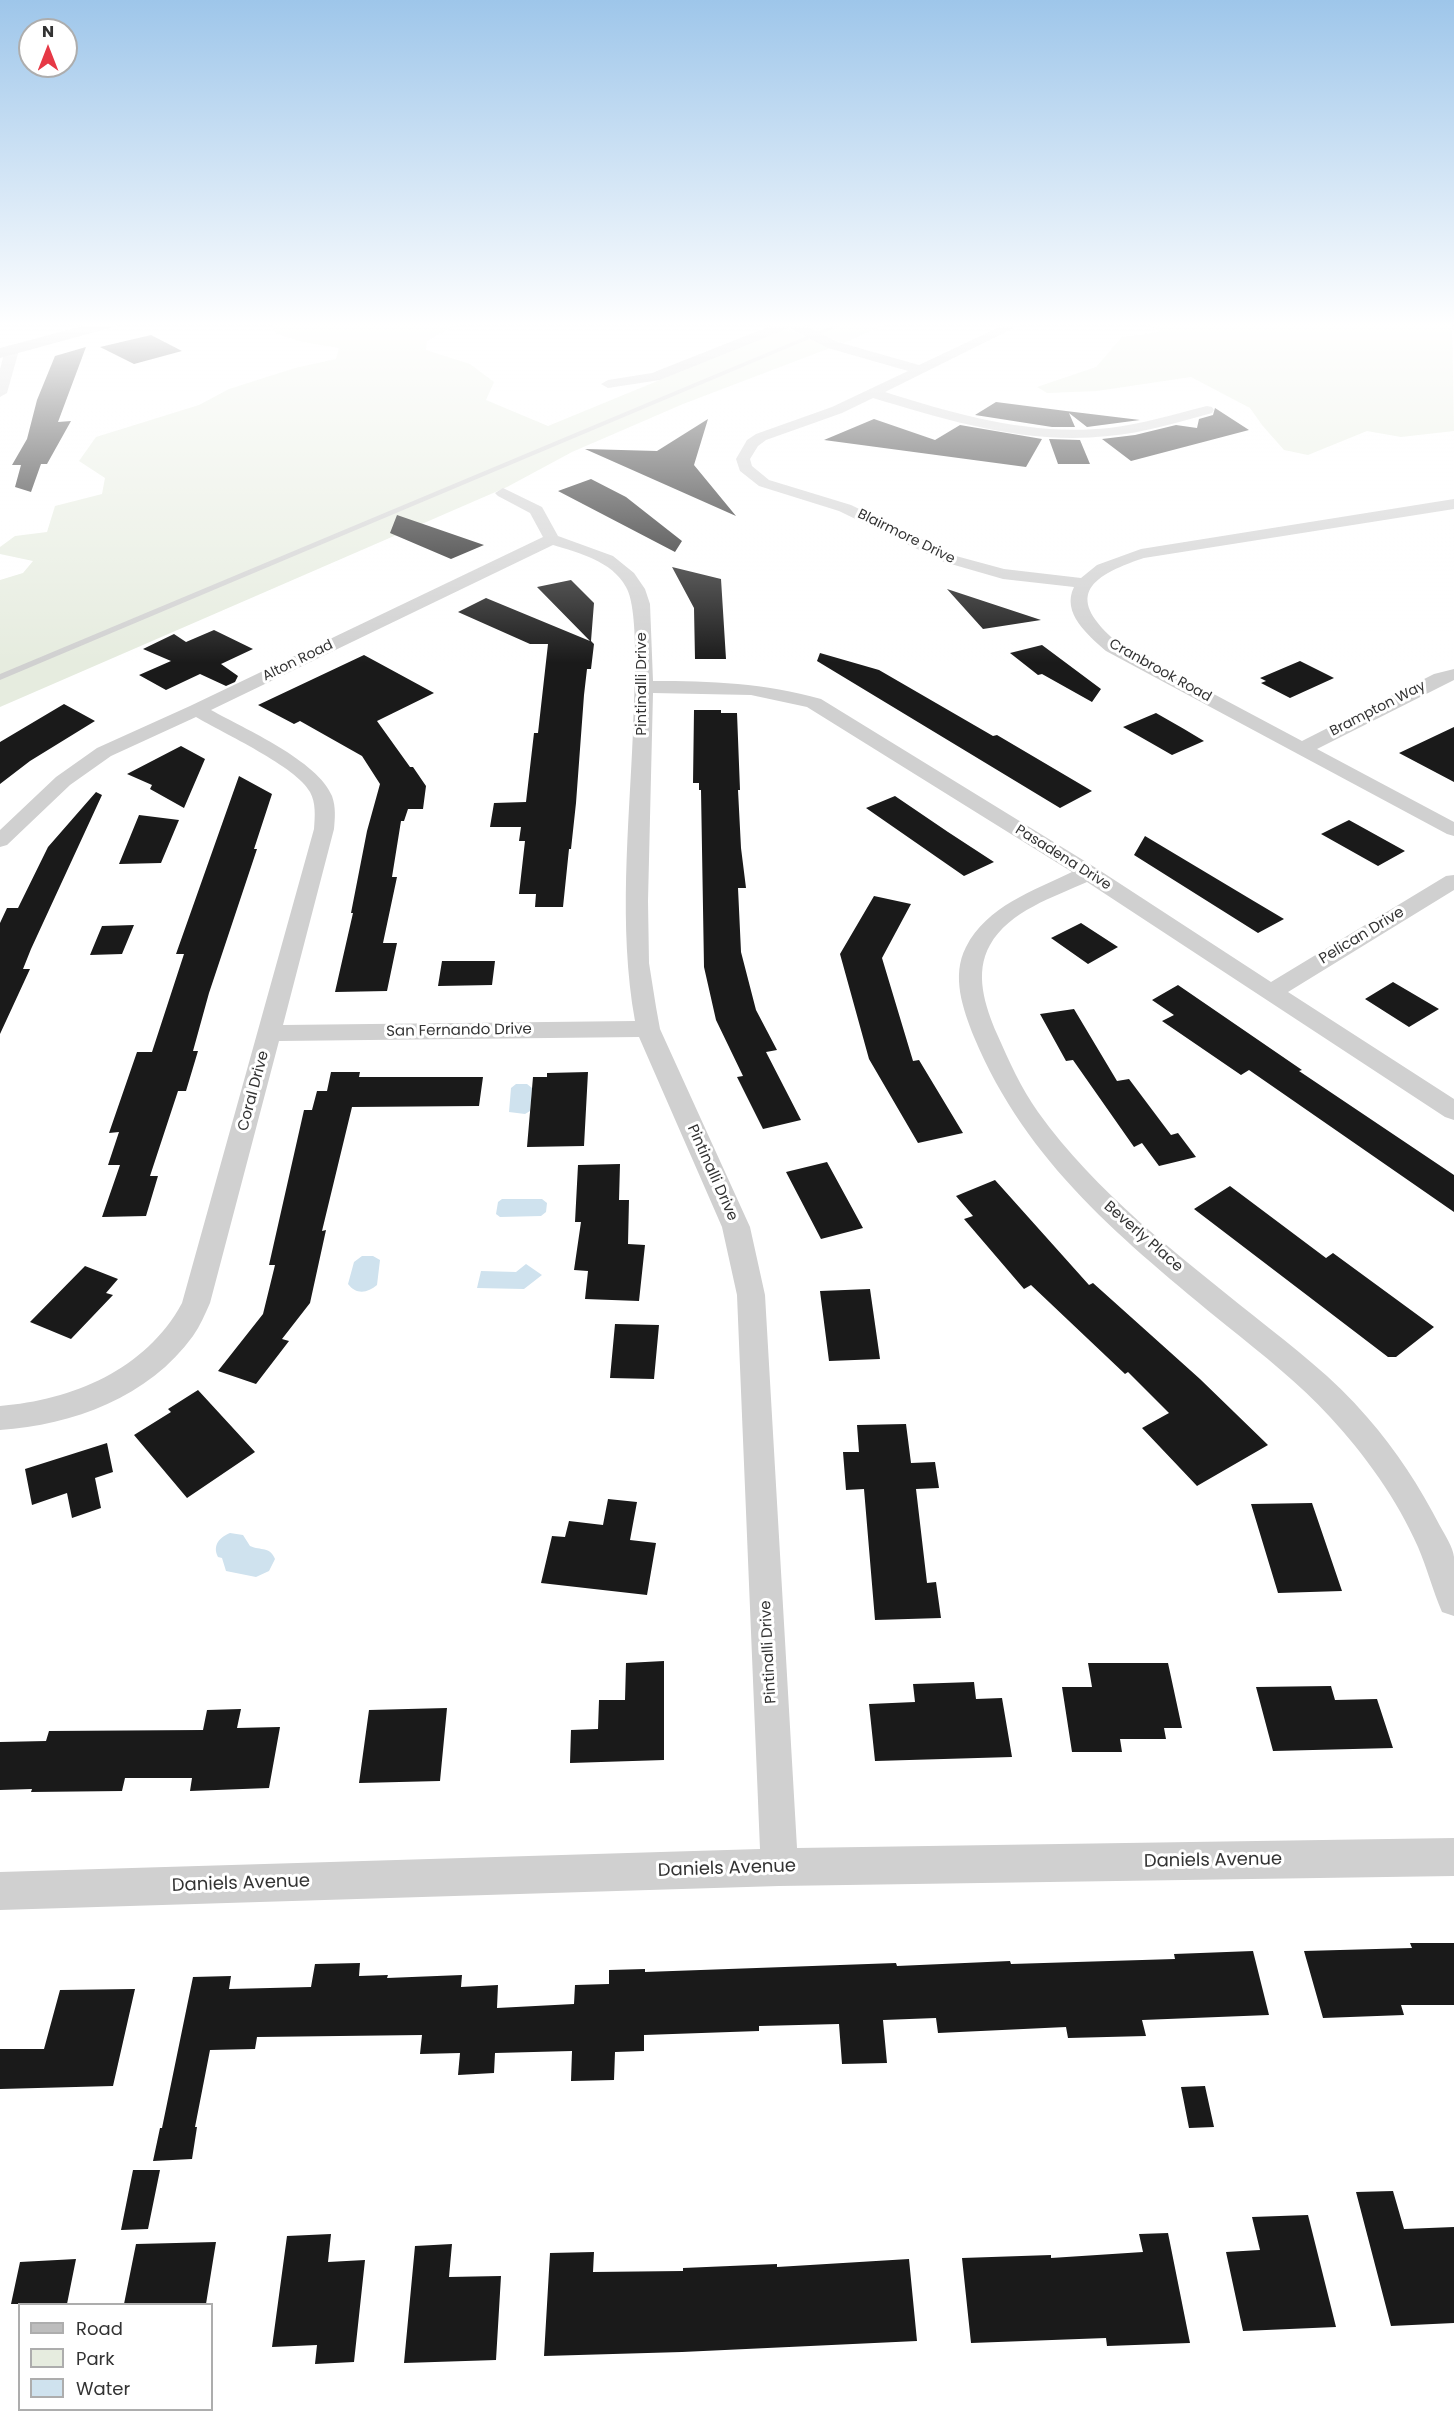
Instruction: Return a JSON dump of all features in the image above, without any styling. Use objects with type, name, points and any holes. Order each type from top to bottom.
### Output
[{"type":"street","name":"Blairmore Drive","points":[[763,436],[752,443],[743,459],[745,468],[764,483],[846,508],[950,560],[1012,575],[1084,584]]},
{"type":"street","points":[[503,493],[536,510],[552,539]]},
{"type":"street","points":[[1084,584],[1104,567],[1141,554],[1454,504]]},
{"type":"street","name":"Pintinalli Drive","points":[[552,539],[606,559],[623,569],[639,594],[641,604],[644,687],[637,901],[638,963],[648,1029],[736,1227],[751,1295],[779,1867]]},
{"type":"street","name":"Alton Road","points":[[1,838],[63,781],[104,752],[198,710],[552,539]]},
{"type":"street","name":"Cranbrook Road","points":[[1084,584],[1078,597],[1079,610],[1097,636],[1112,647],[1454,830]]},
{"type":"street","name":"Brampton Way","points":[[1303,748],[1440,678],[1454,674]]},
{"type":"street","name":"Pasadena Drive","points":[[644,687],[741,687],[768,690],[814,703],[1088,873],[1454,1111]]},
{"type":"street","name":"Coral Drive","points":[[0,1418],[45,1413],[83,1402],[121,1383],[148,1364],[181,1330],[196,1303],[324,829],[327,810],[319,788],[300,769],[198,710]]},
{"type":"street","name":"Beverly Place","points":[[1088,873],[1002,918],[984,935],[974,953],[969,972],[970,993],[991,1051],[1010,1088],[1042,1136],[1076,1176],[1125,1225],[1301,1370],[1365,1435],[1404,1490],[1426,1532],[1454,1601]]},
{"type":"street","name":"Pelican Drive","points":[[1271,992],[1454,881]]},
{"type":"street","name":"San Fernando Drive","points":[[269,1033],[648,1029]]},
{"type":"street","name":"Daniels Avenue","points":[[0,1891],[779,1867],[1454,1857]]},
{"type":"lane","points":[[0,677],[573,436]]},
{"type":"green space","points":[[608,436],[572,452],[507,487],[0,707],[0,580],[23,573],[33,561],[0,554],[0,547],[15,536],[47,532],[55,506],[102,494],[105,478],[79,461],[96,437]]},
{"type":"green space","points":[[1272,436],[1354,436],[1308,455],[1284,450]]},
{"type":"water","points":[[516,1084],[527,1084],[532,1088],[530,1111],[525,1114],[509,1112],[511,1088]]},
{"type":"water","points":[[502,1199],[542,1199],[547,1203],[546,1212],[541,1216],[500,1217],[496,1214],[498,1202]]},
{"type":"water","points":[[362,1256],[373,1256],[380,1260],[377,1285],[362,1292],[351,1288],[348,1284],[354,1262]]},
{"type":"water","points":[[526,1264],[542,1275],[524,1289],[477,1288],[481,1271],[516,1272]]},
{"type":"water","points":[[230,1533],[243,1535],[250,1546],[271,1552],[275,1559],[269,1571],[256,1577],[226,1571],[216,1549],[220,1539]]},
{"type":"building","points":[[28,436],[62,436],[47,464],[41,464],[31,492],[15,487],[21,465],[12,465]]},
{"type":"building","points":[[680,436],[703,436],[694,465],[736,516],[585,449],[657,451]]},
{"type":"building","points":[[833,436],[924,436],[935,440],[941,436],[1026,436],[1042,439],[1026,467],[824,440]]},
{"type":"building","points":[[1124,436],[1225,436],[1131,461],[1102,439]]},
{"type":"building","points":[[1049,439],[1080,440],[1090,464],[1058,464]]},
{"type":"building","points":[[591,479],[626,497],[682,541],[675,552],[558,491]]},
{"type":"building","points":[[397,515],[484,545],[451,559],[390,533]]},
{"type":"building","points":[[672,567],[721,579],[726,659],[695,659],[694,608]]},
{"type":"building","points":[[571,580],[594,603],[591,641],[594,644],[591,669],[587,669],[576,803],[563,907],[535,907],[536,894],[519,894],[525,841],[519,841],[521,827],[490,827],[494,803],[526,802],[534,733],[538,733],[548,644],[530,644],[458,612],[486,598],[590,641],[537,587]]},
{"type":"building","points":[[947,589],[1041,620],[983,629]]},
{"type":"building","points":[[214,630],[253,649],[221,664],[238,676],[235,682],[226,686],[200,674],[166,690],[139,675],[171,661],[143,649],[174,634],[186,642]]},
{"type":"building","points":[[1042,645],[1101,689],[1092,702],[1042,674],[1038,675],[1010,653]]},
{"type":"building","points":[[820,653],[879,670],[1092,791],[1060,808],[817,661]]},
{"type":"building","points":[[364,655],[434,693],[377,721],[426,786],[423,809],[408,809],[404,821],[401,821],[392,877],[397,877],[383,943],[397,943],[387,991],[335,992],[353,913],[351,913],[367,831],[380,784],[362,756],[300,721],[294,724],[258,705]]},
{"type":"building","points":[[1300,661],[1334,678],[1290,698],[1261,683],[1266,681],[1260,678]]},
{"type":"building","points":[[64,704],[95,721],[30,761],[0,784],[0,742]]},
{"type":"building","points":[[694,710],[721,710],[721,713],[737,713],[740,790],[738,790],[746,888],[738,888],[741,952],[756,1010],[777,1050],[766,1052],[801,1120],[763,1129],[737,1077],[743,1076],[716,1020],[704,967],[701,790],[699,790],[699,783],[693,783]]},
{"type":"building","points":[[1156,713],[1204,741],[1172,755],[1123,727]]},
{"type":"building","points":[[1454,727],[1454,782],[1399,753]]},
{"type":"building","points":[[181,746],[205,759],[184,808],[150,789],[152,785],[127,774]]},
{"type":"building","points":[[239,776],[272,794],[254,849],[257,849],[209,993],[193,1051],[198,1051],[186,1091],[178,1091],[150,1176],[158,1176],[146,1216],[102,1217],[120,1165],[108,1165],[119,1132],[109,1133],[137,1052],[152,1052],[184,954],[176,954]]},
{"type":"building","points":[[96,792],[102,795],[31,949],[23,969],[30,969],[0,1034],[0,923],[7,908],[18,908],[48,847]]},
{"type":"building","points":[[895,796],[994,862],[964,876],[866,808]]},
{"type":"building","points":[[139,815],[179,820],[161,863],[119,864]]},
{"type":"building","points":[[1349,820],[1405,851],[1378,866],[1321,834]]},
{"type":"building","points":[[1145,836],[1284,919],[1258,933],[1134,855]]},
{"type":"building","points":[[874,896],[911,904],[882,958],[913,1061],[919,1060],[963,1133],[918,1143],[869,1059],[840,954]]},
{"type":"building","points":[[1081,923],[1118,947],[1088,964],[1051,938]]},
{"type":"building","points":[[134,925],[122,954],[90,955],[102,926]]},
{"type":"building","points":[[442,961],[495,961],[492,985],[438,986]]},
{"type":"building","points":[[1393,982],[1439,1009],[1409,1027],[1365,999]]},
{"type":"building","points":[[1178,985],[1302,1070],[1299,1071],[1454,1175],[1454,1212],[1249,1070],[1241,1075],[1162,1021],[1174,1015],[1152,1000]]},
{"type":"building","points":[[1074,1009],[1117,1081],[1129,1079],[1171,1135],[1178,1133],[1196,1157],[1159,1166],[1142,1143],[1134,1147],[1073,1060],[1066,1061],[1040,1014]]},
{"type":"building","points":[[331,1072],[360,1072],[359,1077],[483,1077],[479,1106],[352,1107],[322,1231],[326,1230],[310,1303],[282,1339],[289,1341],[256,1384],[218,1371],[263,1314],[275,1265],[269,1265],[304,1110],[312,1110],[317,1091],[327,1091]]},
{"type":"building","points":[[588,1072],[584,1146],[527,1147],[533,1077],[547,1077],[547,1073]]},
{"type":"building","points":[[827,1162],[863,1228],[821,1239],[786,1172]]},
{"type":"building","points":[[620,1164],[619,1200],[629,1200],[628,1244],[645,1245],[639,1301],[585,1299],[588,1271],[574,1270],[581,1222],[575,1222],[578,1165]]},
{"type":"building","points":[[995,1180],[1089,1285],[1093,1283],[1200,1379],[1268,1445],[1197,1486],[1142,1428],[1169,1413],[1128,1372],[1125,1374],[1031,1285],[1024,1289],[964,1219],[973,1216],[956,1196]]},
{"type":"building","points":[[1230,1186],[1326,1258],[1333,1253],[1434,1327],[1396,1357],[1388,1357],[1194,1209]]},
{"type":"building","points":[[85,1266],[118,1279],[106,1293],[113,1295],[71,1339],[30,1322]]},
{"type":"building","points":[[870,1289],[880,1359],[829,1361],[820,1291]]},
{"type":"building","points":[[615,1324],[659,1325],[654,1379],[610,1378]]},
{"type":"building","points":[[198,1390],[255,1452],[187,1498],[134,1435],[171,1412],[168,1409]]},
{"type":"building","points":[[906,1424],[911,1463],[935,1462],[939,1488],[916,1489],[927,1583],[936,1582],[941,1618],[875,1620],[864,1489],[846,1490],[843,1452],[859,1452],[857,1425]]},
{"type":"building","points":[[107,1443],[113,1472],[95,1478],[101,1508],[72,1518],[67,1493],[32,1505],[25,1469]]},
{"type":"building","points":[[608,1499],[637,1502],[630,1540],[656,1543],[647,1595],[541,1583],[552,1536],[565,1537],[569,1521],[603,1525]]},
{"type":"building","points":[[1312,1503],[1342,1591],[1278,1593],[1251,1504]]},
{"type":"building","points":[[664,1661],[664,1760],[570,1763],[571,1730],[598,1729],[599,1700],[625,1700],[626,1663]]},
{"type":"building","points":[[1088,1663],[1168,1663],[1182,1728],[1164,1728],[1166,1739],[1120,1739],[1122,1752],[1072,1752],[1062,1687],[1092,1687]]},
{"type":"building","points":[[974,1682],[976,1699],[1002,1698],[1012,1757],[875,1761],[869,1704],[915,1702],[913,1684]]},
{"type":"building","points":[[1331,1686],[1335,1700],[1377,1699],[1393,1748],[1273,1751],[1256,1687]]},
{"type":"building","points":[[447,1708],[440,1781],[359,1783],[369,1710]]},
{"type":"building","points":[[241,1709],[237,1728],[280,1727],[269,1788],[190,1791],[192,1778],[125,1778],[122,1791],[0,1790],[0,1742],[46,1741],[49,1731],[203,1730],[207,1710]]},
{"type":"building","points":[[1410,1943],[1454,1943],[1454,2005],[1401,2005],[1404,2015],[1323,2018],[1304,1951],[1412,1948]]},
{"type":"building","points":[[1253,1951],[1269,2015],[1142,2020],[1146,2036],[1068,2038],[1066,2027],[938,2033],[936,2018],[883,2020],[887,2063],[842,2064],[839,2024],[759,2026],[759,2031],[644,2035],[644,2051],[615,2052],[614,2080],[571,2081],[572,2051],[495,2053],[494,2073],[458,2075],[460,2053],[420,2054],[422,2035],[257,2037],[255,2049],[210,2050],[195,2127],[197,2127],[192,2159],[153,2161],[193,1977],[231,1976],[229,1989],[311,1987],[315,1964],[360,1963],[359,1976],[388,1975],[387,1978],[462,1975],[461,1987],[498,1985],[497,2008],[574,2004],[575,1985],[609,1984],[609,1970],[645,1969],[645,1972],[1010,1961],[1011,1964],[1175,1959],[1174,1954]]},
{"type":"building","points":[[135,1989],[113,2086],[0,2089],[0,2049],[44,2049],[60,1990]]},
{"type":"building","points":[[1205,2086],[1214,2127],[1189,2128],[1181,2087]]},
{"type":"building","points":[[133,2170],[160,2170],[148,2229],[121,2230]]},
{"type":"building","points":[[1393,2191],[1404,2229],[1454,2227],[1454,2323],[1391,2326],[1356,2192]]},
{"type":"building","points":[[1308,2215],[1336,2327],[1243,2331],[1226,2252],[1260,2250],[1252,2217]]},
{"type":"building","points":[[1168,2233],[1190,2343],[1107,2346],[1106,2338],[971,2343],[962,2258],[1051,2255],[1051,2258],[1143,2252],[1139,2234]]},
{"type":"building","points":[[331,2234],[328,2262],[365,2260],[354,2362],[315,2364],[317,2345],[272,2347],[287,2236]]},
{"type":"building","points":[[216,2242],[206,2303],[124,2303],[136,2244]]},
{"type":"building","points":[[452,2244],[449,2277],[501,2276],[496,2360],[404,2363],[415,2246]]},
{"type":"building","points":[[594,2252],[593,2272],[683,2271],[683,2268],[777,2264],[777,2267],[909,2259],[917,2341],[544,2356],[550,2253]]},
{"type":"building","points":[[76,2259],[67,2303],[11,2304],[20,2262]]}]
